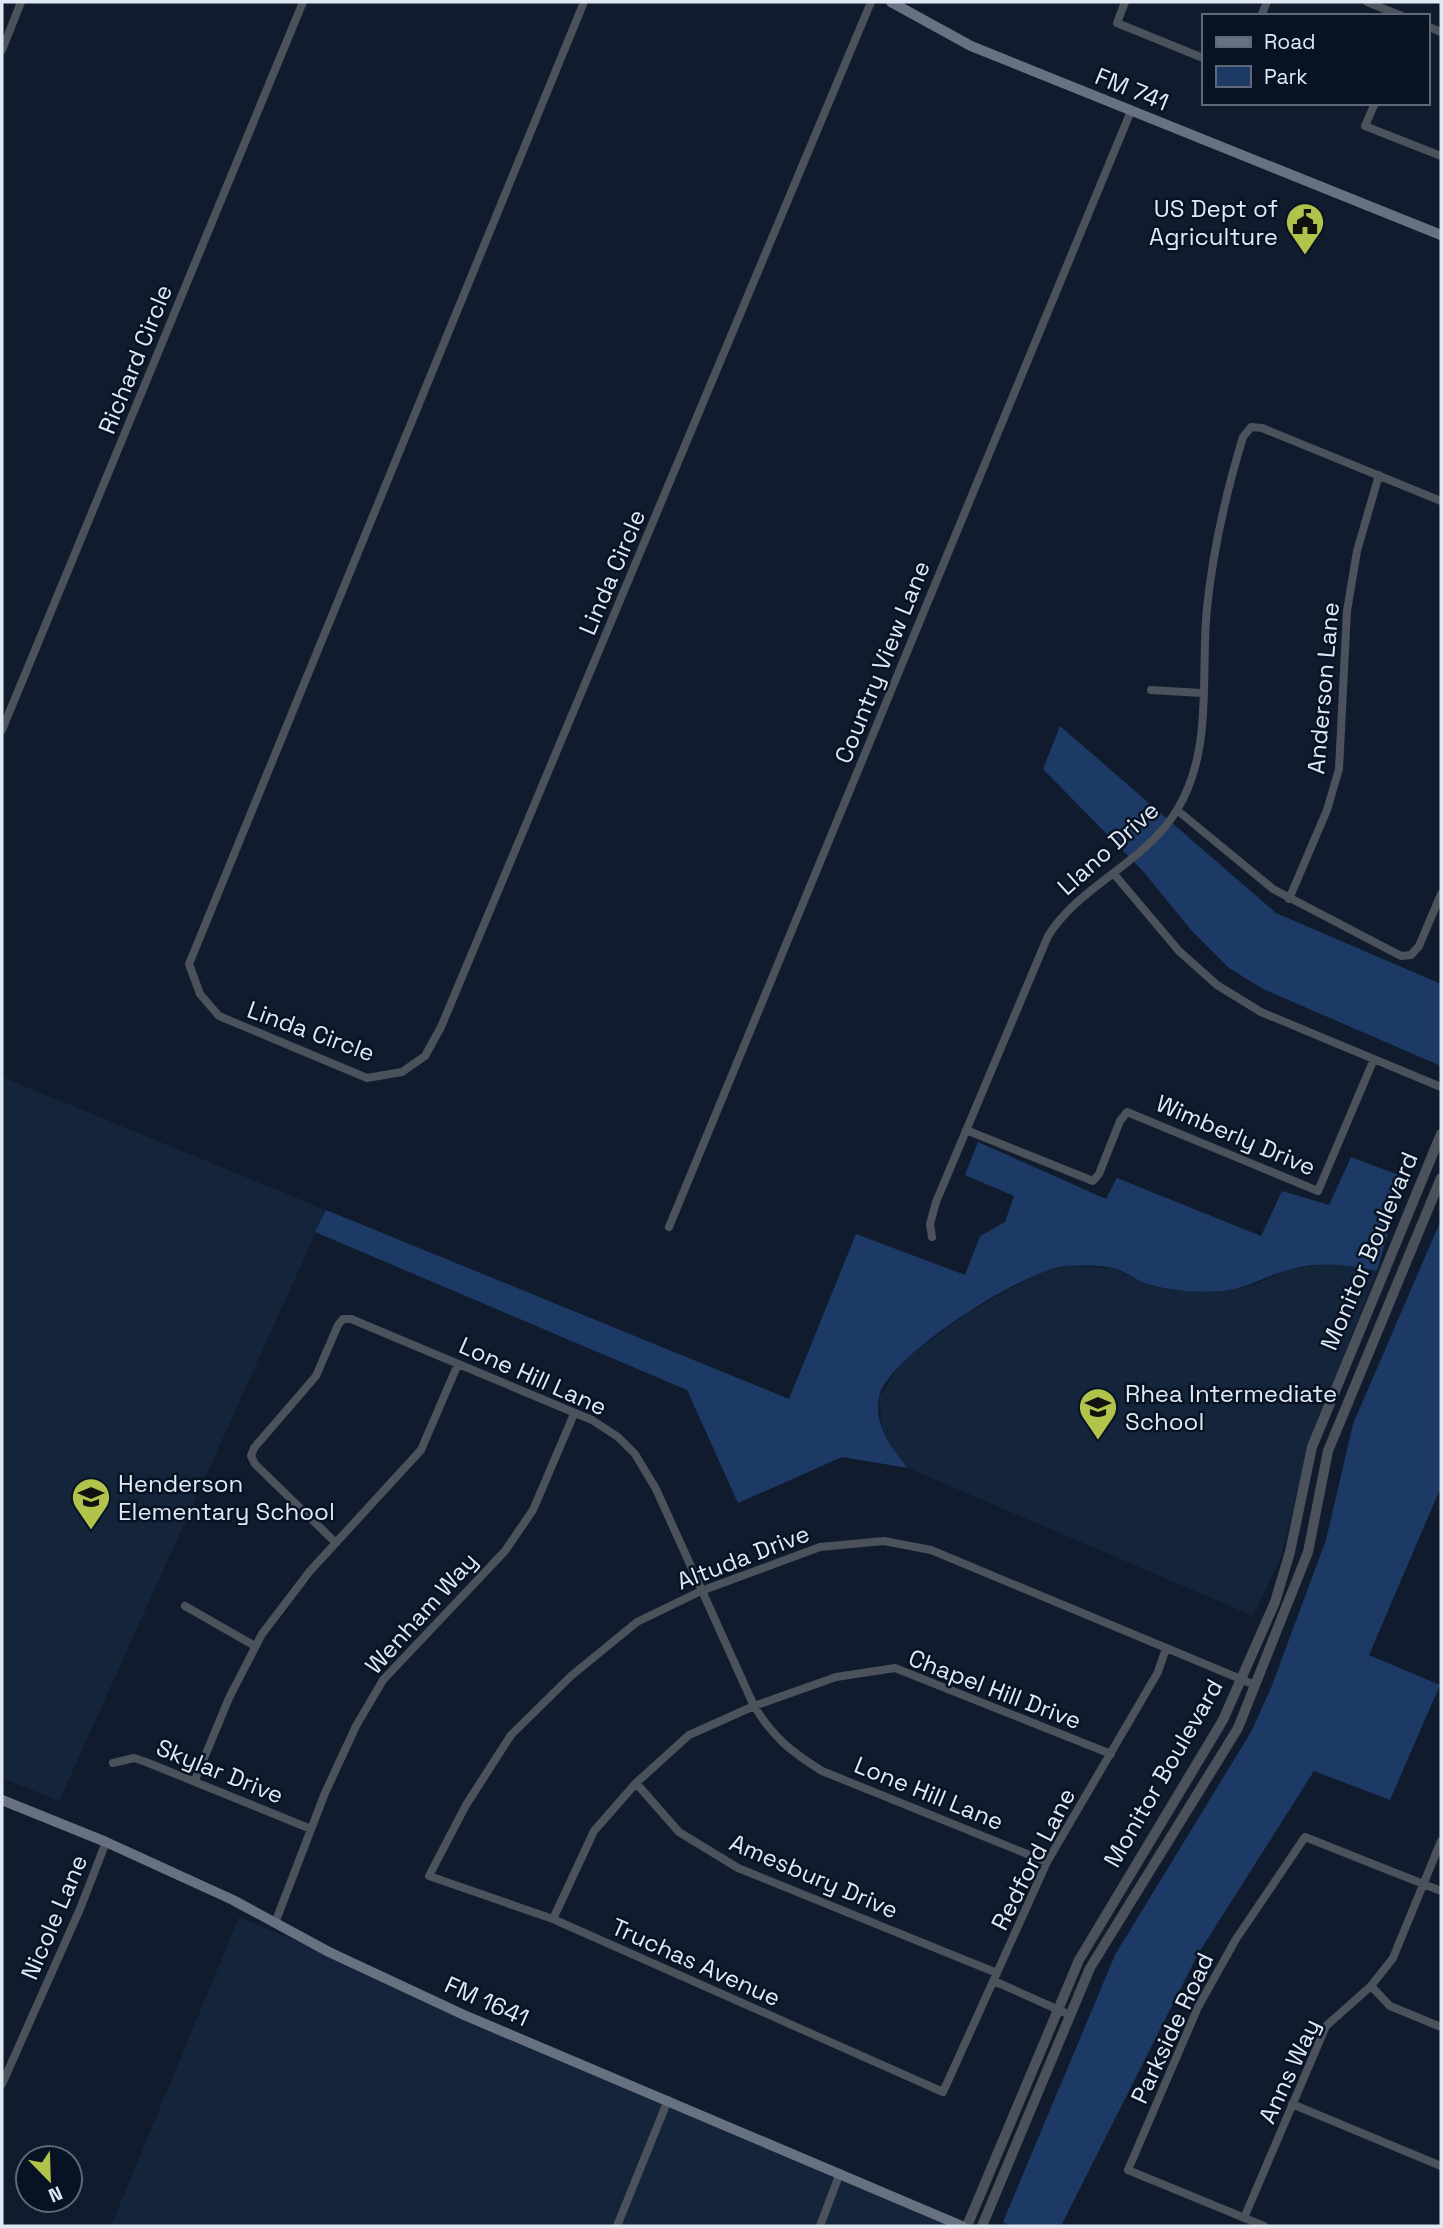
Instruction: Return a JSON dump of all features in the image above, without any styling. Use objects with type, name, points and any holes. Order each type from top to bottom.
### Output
[{"type":"main road","name":"FM 741","points":[[891,2],[971,46],[1441,235]]},
{"type":"main road","name":"FM 1641","points":[[2,1800],[106,1842],[464,2015],[962,2226]]},
{"type":"street","points":[[2,50],[22,2]]},
{"type":"street","name":"Richard Circle","points":[[2,730],[303,2]]},
{"type":"street","name":"Linda Circle","points":[[584,2],[189,964],[200,994],[219,1016],[367,1078],[402,1072],[425,1056],[441,1027],[871,2]]},
{"type":"street","points":[[1125,2],[1117,23],[1202,58]]},
{"type":"street","points":[[1367,2],[1397,14]]},
{"type":"street","points":[[1374,105],[1365,126],[1441,156]]},
{"type":"street","name":"Country View Lane","points":[[669,1227],[1130,111]]},
{"type":"street","name":"Llano Drive","points":[[932,1237],[930,1224],[936,1202],[1048,936],[1059,918],[1114,874],[1177,810],[1203,738],[1202,693],[1207,606],[1222,511],[1243,437],[1251,427],[1262,428],[1379,475]]},
{"type":"street","points":[[1379,475],[1441,501]]},
{"type":"street","name":"Anderson Lane","points":[[1289,899],[1327,810],[1339,769],[1347,611],[1357,551],[1379,475]]},
{"type":"street","points":[[1151,690],[1202,693]]},
{"type":"street","points":[[1177,810],[1289,899],[1402,956],[1411,955],[1419,946],[1441,894]]},
{"type":"street","points":[[1114,874],[1179,951],[1217,985],[1261,1012],[1441,1087]]},
{"type":"street","name":"Wimberly Drive","points":[[966,1130],[1093,1181],[1099,1174],[1120,1121],[1128,1112],[1318,1191],[1374,1059]]},
{"type":"street","name":"Monitor Boulevard","points":[[968,2226],[1079,1959],[1223,1720],[1241,1679],[1279,1590],[1297,1524],[1312,1447],[1441,1134]]},
{"type":"street","name":"Monitor Boulevard","points":[[982,2226],[1090,1968],[1238,1728],[1308,1552],[1328,1451],[1441,1178]]},
{"type":"street","name":"Lone Hill Lane","points":[[336,1543],[255,1464],[251,1456],[254,1447],[316,1376],[343,1319],[351,1319],[593,1420],[618,1437],[635,1454],[656,1489],[754,1706],[768,1728],[788,1750],[822,1771],[1047,1862]]},
{"type":"street","points":[[195,1780],[229,1698],[256,1646],[310,1571],[421,1450],[458,1364]]},
{"type":"street","name":"Wenham Way","points":[[275,1923],[311,1829],[356,1726],[383,1680],[443,1612],[505,1551],[533,1510],[574,1414]]},
{"type":"street","name":"Altuda Drive","points":[[429,1876],[466,1805],[511,1735],[571,1676],[637,1622],[701,1591],[820,1547],[857,1542],[900,1542],[950,1556],[1255,1685]]},
{"type":"street","points":[[186,1606],[256,1646]]},
{"type":"street","name":"Redford Lane","points":[[943,2092],[1047,1862],[1158,1672],[1166,1648]]},
{"type":"street","name":"Chapel Hill Drive","points":[[552,1919],[594,1831],[636,1783],[689,1735],[754,1706],[836,1677],[895,1668],[1111,1754]]},
{"type":"street","name":"Skylar Drive","points":[[113,1763],[134,1758],[195,1780],[311,1829]]},
{"type":"street","name":"Amesbury Drive","points":[[636,1783],[679,1832],[738,1868],[995,1977],[1070,2015]]},
{"type":"street","name":"Parkside Road","points":[[1244,2218],[1128,2170],[1198,2007],[1236,1939],[1305,1837],[1423,1883]]},
{"type":"street","name":"Anns Way","points":[[1244,2218],[1326,2026],[1371,1986],[1393,1958],[1441,1840]]},
{"type":"street","name":"Nicole Lane","points":[[2,2084],[80,1909],[106,1842]]},
{"type":"street","name":"Truchas Avenue","points":[[429,1876],[552,1919],[943,2092]]},
{"type":"street","points":[[1423,1883],[1441,1891]]},
{"type":"street","points":[[1371,1986],[1390,2006],[1441,2027]]},
{"type":"street","points":[[617,2226],[668,2100]]},
{"type":"street","points":[[1292,2104],[1441,2166]]},
{"type":"street","points":[[820,2226],[839,2174]]},
{"type":"street","points":[[1244,2218],[1264,2226]]},
{"type":"shaded area","name":"Henderson Elementary School","points":[[2,1077],[326,1210],[59,1801],[2,1778]]},
{"type":"shaded area","name":"Rhea Intermediate School","points":[[1336,1262],[1377,1271],[1309,1445],[1281,1557],[1253,1616],[908,1468],[883,1438],[879,1397],[898,1368],[913,1353],[966,1314],[1038,1273],[1065,1266],[1114,1268],[1146,1284],[1182,1291],[1223,1291],[1251,1286],[1287,1270]]},
{"type":"shaded area","points":[[239,1917],[968,2226],[111,2226]]},
{"type":"green space","points":[[1060,726],[1276,913],[1441,984],[1441,1066],[1263,989],[1229,968],[1191,930],[1142,870],[1043,769]]},
{"type":"green space","points":[[978,1142],[1106,1199],[1117,1178],[1261,1236],[1282,1191],[1329,1205],[1351,1157],[1404,1177],[1377,1271],[1343,1265],[1311,1265],[1239,1288],[1213,1292],[1157,1286],[1144,1283],[1118,1269],[1097,1266],[1066,1266],[1021,1282],[960,1317],[931,1338],[887,1380],[879,1397],[881,1427],[908,1468],[842,1457],[738,1503],[687,1390],[315,1232],[326,1210],[789,1399],[856,1234],[965,1275],[980,1236],[1005,1222],[1014,1196],[965,1175]]},
{"type":"green space","points":[[1441,1220],[1441,1487],[1369,1655],[1440,1685],[1390,1800],[1314,1771],[1198,1954],[1061,2226],[1012,2226],[1003,2222],[1115,1955],[1251,1732],[1271,1688],[1326,1540],[1353,1424]]},
{"type":"place","name":"US Dept of Agriculture","points":[[1305,256]]},
{"type":"place","name":"Rhea Intermediate School","points":[[1098,1441]]},
{"type":"place","name":"Henderson Elementary School","points":[[91,1531]]}]
